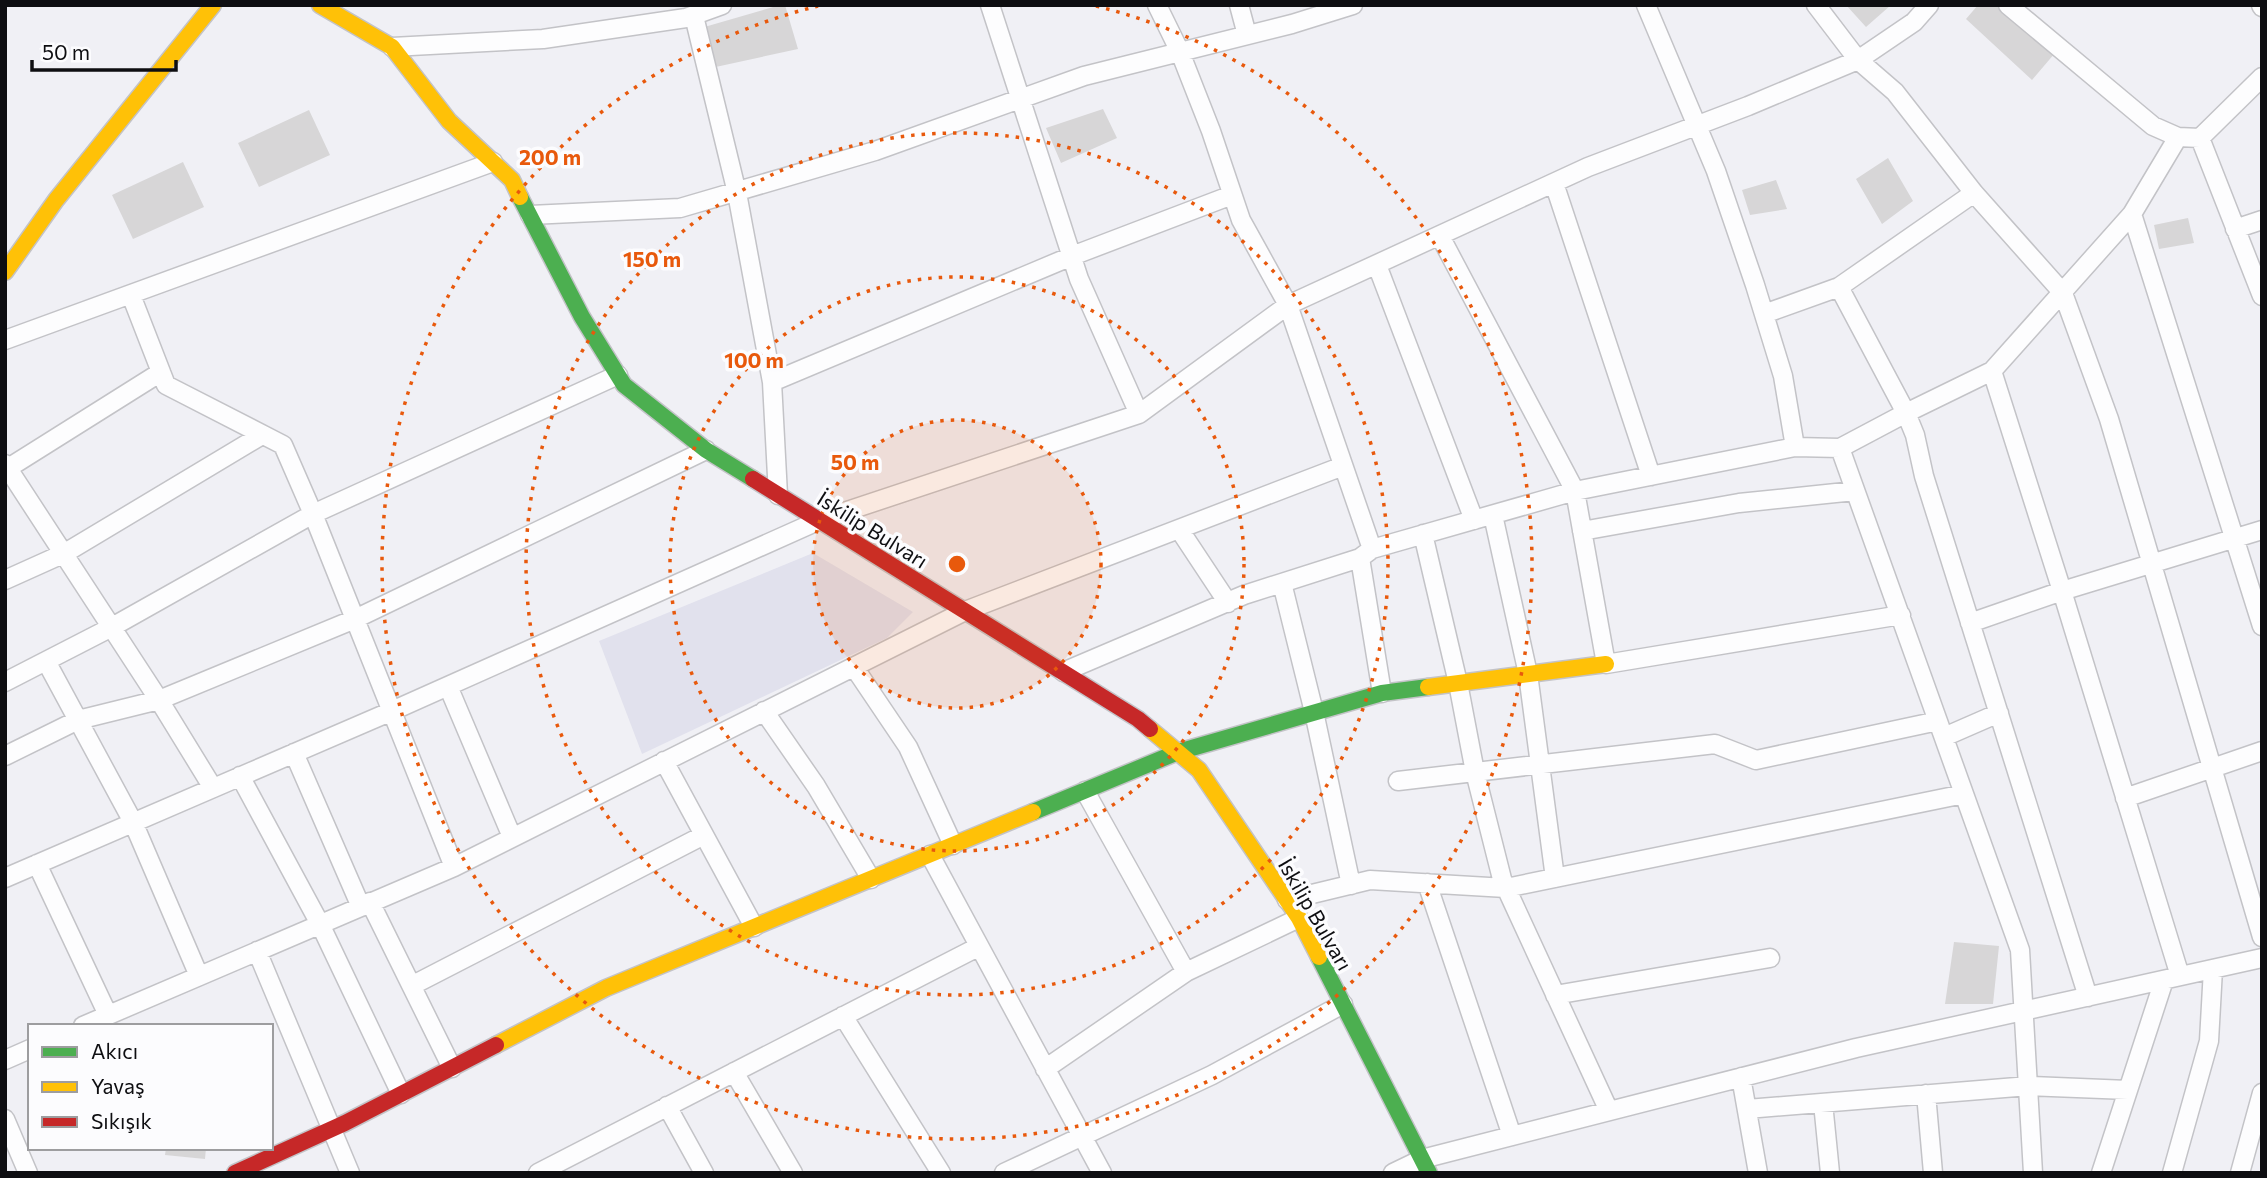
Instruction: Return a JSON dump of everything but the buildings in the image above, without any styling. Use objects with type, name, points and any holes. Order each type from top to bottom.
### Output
[{"type":"main road","points":[[5,272],[56,200],[213,5]]},
{"type":"main road","name":"İskilip Bulvarı","points":[[320,5],[392,47],[449,121],[512,180],[582,317],[624,385],[706,450],[1138,719],[1199,770],[1299,918],[1426,1166]]},
{"type":"main road","points":[[235,1173],[401,1094],[606,988],[1178,752],[1382,692],[1606,664]]},
{"type":"street","points":[[392,47],[543,39],[694,16],[722,5]]},
{"type":"street","points":[[990,5],[1079,279],[1139,414]]},
{"type":"street","points":[[1157,5],[1180,52],[1211,131],[1241,220],[1288,305],[1343,466],[1366,553],[1382,692]]},
{"type":"street","points":[[1239,5],[1247,35]]},
{"type":"street","points":[[530,215],[680,208],[875,151],[1084,76],[1247,35],[1329,9],[1353,5]]},
{"type":"street","points":[[1646,5],[1716,171],[1783,376],[1795,447]]},
{"type":"street","points":[[1816,5],[1858,60],[1895,92],[1974,193],[2063,293],[2109,419],[2262,937]]},
{"type":"street","points":[[5,878],[448,686],[820,520],[1139,414],[1288,305],[1588,167],[1858,60],[1914,22],[1929,5]]},
{"type":"street","points":[[2008,5],[2153,126],[2178,137],[2200,138],[2262,76]]},
{"type":"street","points":[[694,16],[737,193],[772,382],[778,495]]},
{"type":"street","points":[[1063,672],[1228,603],[1423,534],[1575,491],[1795,447],[1840,448],[1992,372],[2132,214],[2178,137]]},
{"type":"street","points":[[2200,138],[2262,296]]},
{"type":"street","points":[[5,340],[493,162]]},
{"type":"street","points":[[1554,183],[1651,476]]},
{"type":"street","points":[[1764,314],[1839,287],[1974,193]]},
{"type":"street","points":[[772,382],[1072,256],[1232,195]]},
{"type":"street","points":[[2132,214],[2262,626]]},
{"type":"street","points":[[2235,229],[2262,220]]},
{"type":"street","points":[[1440,236],[1575,491],[1606,664],[1901,615]]},
{"type":"street","points":[[1377,265],[1474,520]]},
{"type":"street","points":[[1839,287],[1915,435],[1924,476],[2088,997]]},
{"type":"street","points":[[131,295],[166,385],[283,445],[454,867]]},
{"type":"street","points":[[161,372],[6,467],[113,627],[213,788]]},
{"type":"street","points":[[1992,372],[2125,798],[2172,978],[2128,1090],[2101,1173]]},
{"type":"street","points":[[5,682],[113,627],[313,514],[618,375]]},
{"type":"street","points":[[5,580],[65,553],[262,435]]},
{"type":"street","points":[[1840,448],[2020,950],[2033,1173]]},
{"type":"street","points":[[5,756],[78,720],[159,700],[355,619],[706,450]]},
{"type":"street","points":[[88,1024],[454,867],[965,611],[1343,466]]},
{"type":"street","points":[[1582,531],[1739,503],[1855,491]]},
{"type":"street","points":[[1493,514],[1528,674],[1555,878]]},
{"type":"street","points":[[1179,529],[1228,603]]},
{"type":"street","points":[[1970,623],[2062,591],[2262,530]]},
{"type":"street","points":[[1423,534],[1458,683],[1475,772],[1506,888],[1609,1111]]},
{"type":"street","points":[[1282,583],[1314,712],[1351,885]]},
{"type":"street","points":[[46,661],[133,822],[199,976]]},
{"type":"street","points":[[854,667],[908,747],[953,845]]},
{"type":"street","points":[[448,686],[512,837]]},
{"type":"street","points":[[764,711],[816,786],[871,879]]},
{"type":"street","points":[[1398,781],[1715,744],[1756,760],[1941,729],[1999,713]]},
{"type":"street","points":[[2125,798],[2262,751]]},
{"type":"street","points":[[294,753],[365,904],[412,985],[452,1068]]},
{"type":"street","points":[[664,761],[754,927]]},
{"type":"street","points":[[240,776],[320,924],[401,1094]]},
{"type":"street","points":[[1085,791],[1186,971]]},
{"type":"street","points":[[1287,900],[1370,880],[1506,888],[1964,794]]},
{"type":"street","points":[[412,985],[704,835]]},
{"type":"street","points":[[930,855],[1102,1173]]},
{"type":"street","points":[[37,864],[108,1015]]},
{"type":"street","points":[[1427,883],[1513,1136]]},
{"type":"street","points":[[1045,1069],[1186,971],[1299,918]]},
{"type":"street","points":[[538,1173],[978,947]]},
{"type":"street","points":[[257,951],[350,1173]]},
{"type":"street","points":[[1555,995],[1770,958]]},
{"type":"street","points":[[1393,1173],[1426,1166],[1513,1136],[1856,1048],[2262,958]]},
{"type":"street","points":[[2172,1173],[2209,1041],[2213,969]]},
{"type":"street","points":[[1004,1173],[1212,1075],[1343,1004]]},
{"type":"street","points":[[843,1016],[941,1173]]},
{"type":"street","points":[[5,1060],[28,1050]]},
{"type":"street","points":[[734,1072],[793,1173]]},
{"type":"street","points":[[1741,1077],[1758,1173]]},
{"type":"street","points":[[1747,1110],[2029,1086],[2128,1090]]},
{"type":"street","points":[[2240,1173],[2262,1093]]},
{"type":"street","points":[[1926,1094],[1933,1173]]},
{"type":"street","points":[[1823,1103],[1830,1173]]},
{"type":"street","points":[[667,1107],[704,1173]]},
{"type":"street","points":[[5,1119],[28,1173]]},
{"type":"shaded area","points":[[813,553],[913,612],[887,638],[642,754],[599,641]]},
{"type":"traffic: fast","points":[[520,197],[582,317],[624,385],[706,450],[753,479]]},
{"type":"traffic: fast","points":[[1033,812],[1178,752],[1382,693],[1428,687]]},
{"type":"traffic: fast","points":[[1319,957],[1429,1173]]},
{"type":"traffic: slow","points":[[5,272],[56,200],[213,5]]},
{"type":"traffic: slow","points":[[320,5],[392,47],[449,121],[512,180],[520,197]]},
{"type":"traffic: slow","points":[[1428,687],[1606,664]]},
{"type":"traffic: slow","points":[[1150,729],[1199,770],[1299,918],[1319,957]]},
{"type":"traffic: slow","points":[[496,1045],[606,988],[1033,812]]},
{"type":"traffic: jam","points":[[753,479],[1150,729]]},
{"type":"traffic: jam","points":[[235,1173],[345,1123],[496,1045]]}]
